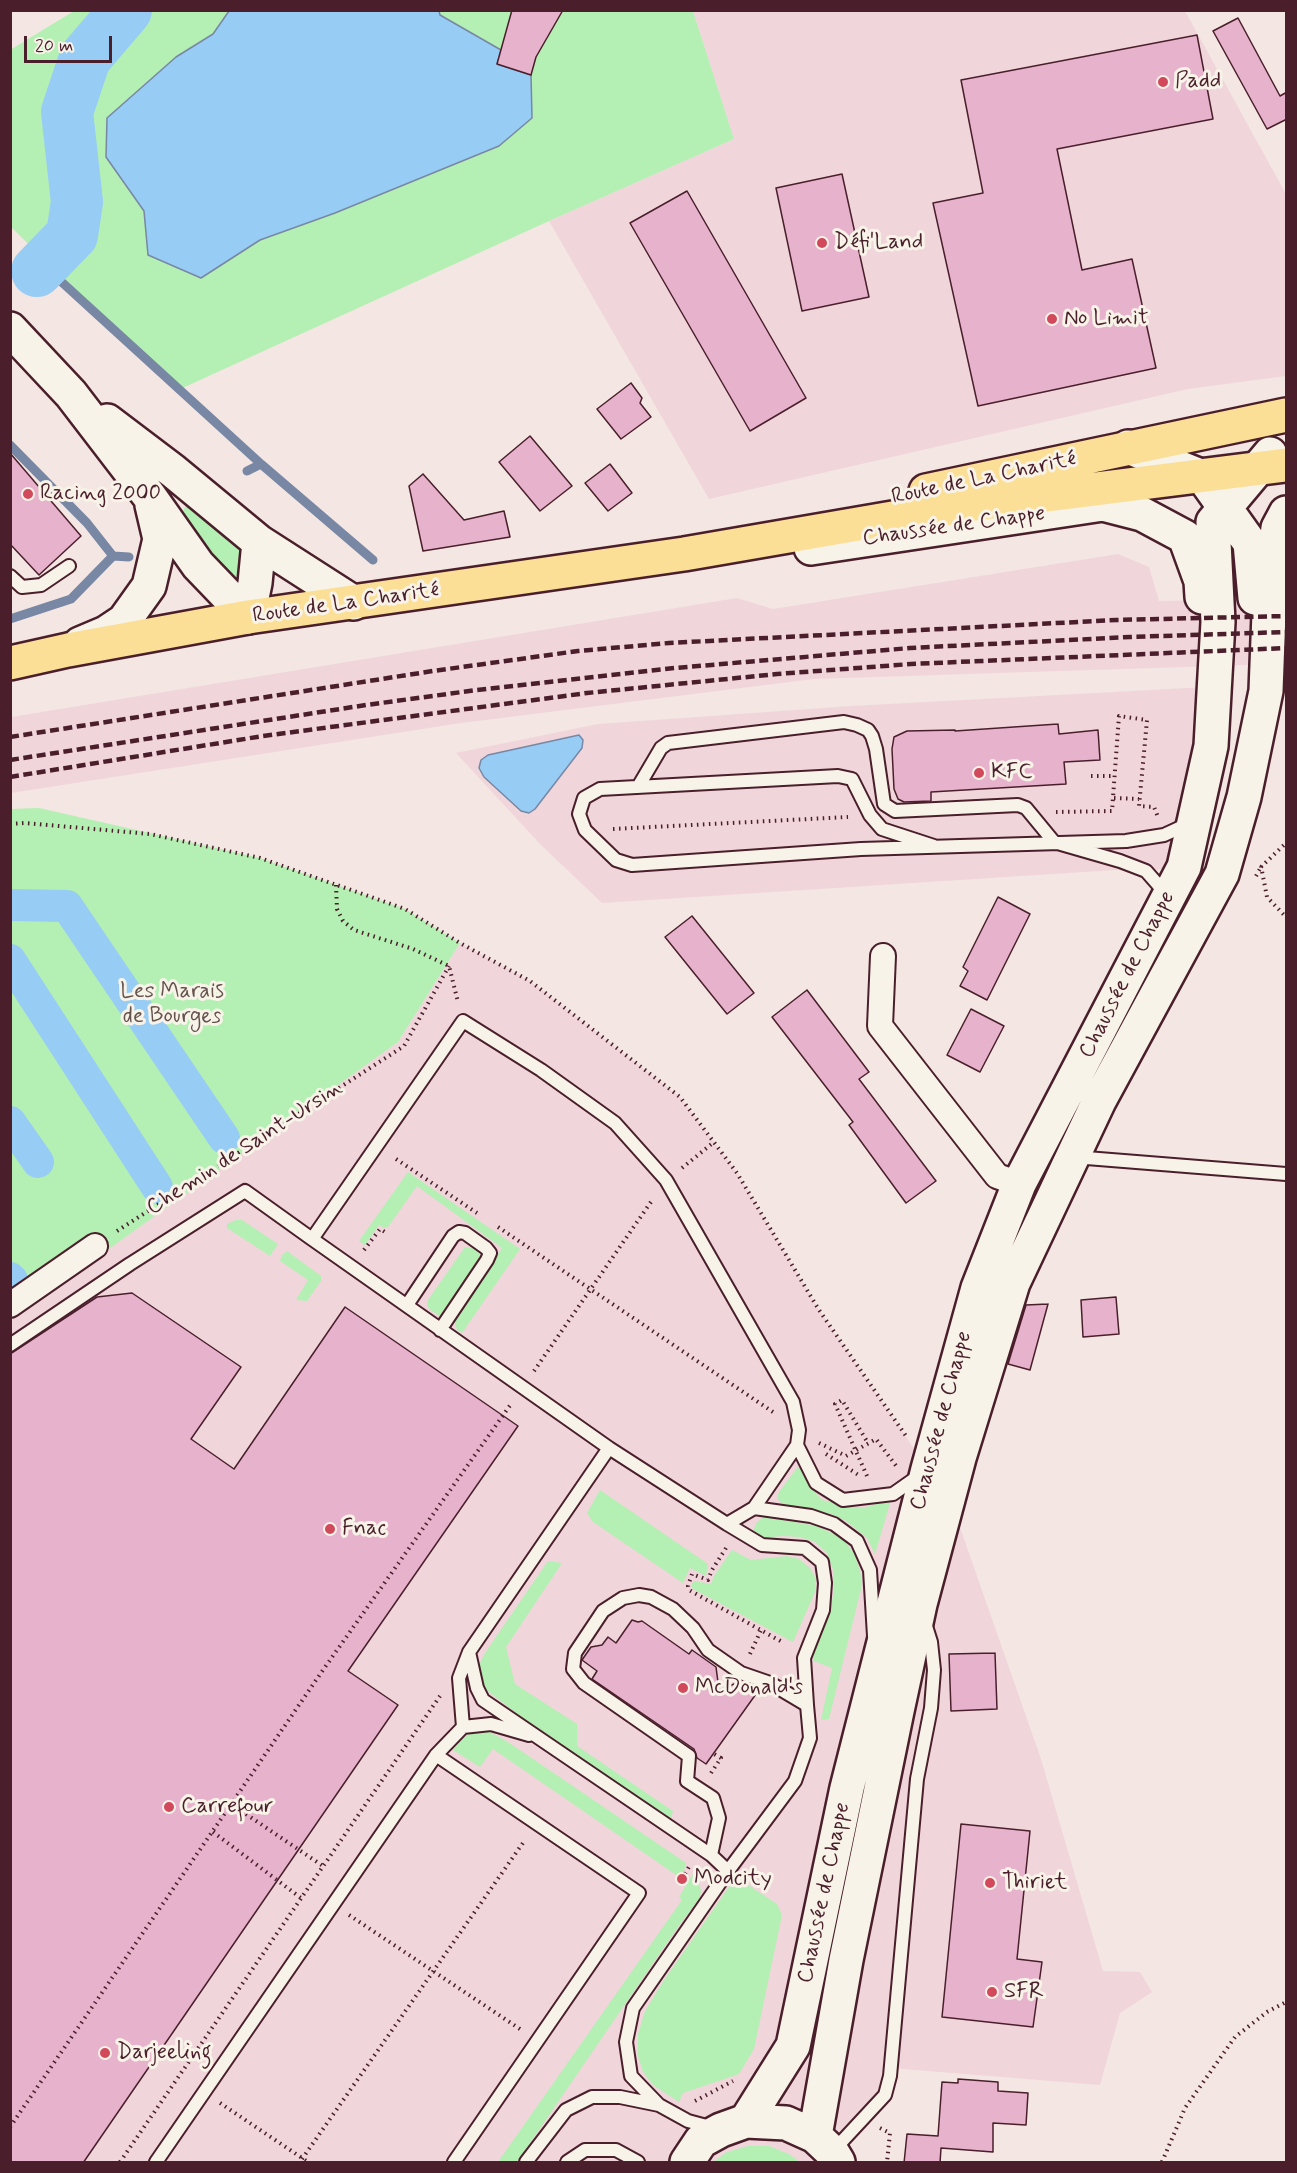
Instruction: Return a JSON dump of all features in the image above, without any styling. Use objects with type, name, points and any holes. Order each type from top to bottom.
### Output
[{"type":"main road","points":[[10,329],[71,394],[150,497],[198,565],[248,617]]},
{"type":"main road","points":[[71,394],[173,471],[259,542],[354,603]]},
{"type":"main road","name":"Route de La Charité","points":[[684,554],[767,524],[1287,415]]},
{"type":"main road","name":"Chaussée de Chappe","points":[[1128,447],[1203,477],[1226,506],[1250,543],[1257,622],[1257,714],[1244,797]]},
{"type":"main road","name":"Chaussée de Chappe","points":[[687,2163],[701,2141],[733,2126],[793,2046],[847,1788],[876,1674],[914,1466],[978,1288],[1036,1193],[1168,897],[1184,867],[1211,746],[1218,622],[1213,522],[1226,506],[1272,467],[1270,454],[1287,450]]},
{"type":"main road","name":"Route de La Charité","points":[[10,663],[248,617],[684,554],[968,505],[1272,467]]},
{"type":"main road","points":[[68,650],[106,633],[123,621],[149,586],[160,539],[150,497]]},
{"type":"main road","name":"Chaussée de Chappe","points":[[684,554],[760,555],[1103,504],[1142,514],[1185,537],[1202,581],[1211,746]]},
{"type":"main road","name":"Chaussée de Chappe","points":[[829,2150],[846,1960],[920,1604],[959,1458],[1013,1283],[1036,1193],[1072,1157],[1099,1101],[1222,874],[1244,797],[1266,691],[1270,587],[1278,528],[1287,513]]},
{"type":"main road","points":[[248,617],[255,583],[259,542]]},
{"type":"main road","points":[[733,2126],[786,2123],[829,2150]]},
{"type":"street","points":[[883,956],[880,1026],[997,1176],[1036,1193]]},
{"type":"street","points":[[10,1305],[95,1246]]},
{"type":"lane","points":[[10,576],[22,587],[41,585],[69,566]]},
{"type":"lane","points":[[638,787],[661,748],[668,743],[844,722],[868,730],[872,736],[884,804],[896,811],[1018,805],[1026,808],[1054,842],[1146,871],[1168,897]]},
{"type":"lane","points":[[934,846],[882,829],[870,815],[852,779],[838,776],[600,789],[584,798],[579,814],[585,830],[616,860],[632,865],[861,849],[1126,841],[1164,835],[1194,821]]},
{"type":"lane","points":[[312,1239],[463,1021],[542,1070],[615,1124],[666,1180],[793,1402],[799,1430],[797,1445],[754,1508],[727,1524]]},
{"type":"lane","points":[[1072,1157],[1287,1174]]},
{"type":"lane","points":[[10,1345],[130,1264],[245,1191],[609,1448],[727,1524],[762,1545],[805,1548],[822,1562],[825,1583],[823,1610],[804,1658],[810,1737],[795,1781],[728,1871],[633,2008],[626,2042],[631,2076],[659,2105],[688,2121],[733,2126]]},
{"type":"lane","points":[[407,1305],[453,1236],[459,1232],[465,1233],[486,1248],[490,1253],[487,1260],[440,1330]]},
{"type":"lane","points":[[797,1445],[816,1483],[843,1500],[893,1494],[914,1466]]},
{"type":"lane","points":[[463,1726],[459,1678],[470,1652],[609,1448]]},
{"type":"lane","points":[[754,1508],[811,1516],[834,1524],[857,1541],[870,1570],[876,1674]]},
{"type":"lane","points":[[711,1855],[719,1818],[713,1798],[687,1781],[689,1756],[584,1683],[573,1669],[575,1653],[603,1611],[623,1598],[639,1595],[651,1597],[673,1609],[693,1628],[708,1650],[741,1673],[770,1683],[807,1705]]},
{"type":"lane","points":[[829,2150],[885,2095],[890,2076],[917,1779],[931,1708],[934,1670],[931,1642],[920,1604]]},
{"type":"lane","points":[[470,1652],[477,1688],[483,1700],[711,1855],[728,1871]]},
{"type":"lane","points":[[156,2163],[436,1755],[463,1726],[491,1724],[541,1739]]},
{"type":"lane","points":[[436,1755],[639,1893],[454,2163]]},
{"type":"lane","points":[[526,2163],[566,2110],[591,2097],[620,2097],[659,2105]]},
{"type":"lane","points":[[567,2163],[585,2150],[616,2150],[638,2163]]},
{"type":"path","points":[[1053,812],[1113,811],[1119,716],[1147,720],[1139,806],[1154,807],[1164,835]]},
{"type":"path","points":[[1091,776],[1115,776]]},
{"type":"path","points":[[1114,798],[1139,799]]},
{"type":"path","points":[[585,830],[849,817]]},
{"type":"path","points":[[336,885],[337,909],[343,921],[354,930],[413,949],[449,966],[463,1021]]},
{"type":"path","name":"Chemin de Saint-Ursin","points":[[95,1246],[404,1046],[449,966]]},
{"type":"path","points":[[10,2127],[323,1670],[523,1388],[666,1180],[714,1142]]},
{"type":"path","points":[[396,1159],[481,1216]]},
{"type":"path","points":[[490,1222],[799,1430]]},
{"type":"path","points":[[364,1250],[380,1228],[385,1232]]},
{"type":"path","points":[[821,1450],[865,1480],[869,1478],[835,1404],[842,1400],[868,1443]]},
{"type":"path","points":[[846,1456],[876,1439],[896,1467],[914,1466]]},
{"type":"path","points":[[738,1531],[711,1570],[708,1580],[692,1574],[689,1590],[784,1643]]},
{"type":"path","points":[[120,2163],[441,1694],[459,1678]]},
{"type":"path","points":[[710,1774],[721,1758],[714,1754]]},
{"type":"path","points":[[231,1804],[323,1866]]},
{"type":"path","points":[[302,2159],[537,1823]]},
{"type":"path","points":[[213,1832],[302,1898]]},
{"type":"path","points":[[308,1888],[538,2041]]},
{"type":"path","points":[[1162,2163],[1185,2108],[1235,2037],[1267,2012],[1287,2002]]},
{"type":"path","points":[[179,2075],[308,2163]]},
{"type":"path","points":[[689,2104],[739,2078]]},
{"type":"path","points":[[872,2123],[890,2133],[887,2163]]},
{"type":"shaded area","points":[[693,11],[1185,11],[1286,194],[1286,376],[1188,389],[709,499],[549,221],[734,139]]},
{"type":"shaded area","points":[[1118,554],[1149,567],[1159,601],[1278,599],[1277,664],[814,679],[461,723],[11,793],[11,717],[737,598],[773,609]]},
{"type":"shaded area","points":[[1207,687],[1184,867],[1146,871],[1115,870],[602,903],[541,845],[456,753],[598,724],[851,706]]},
{"type":"shaded area","points":[[460,943],[530,981],[680,1097],[737,1173],[819,1310],[949,1496],[1041,1759],[1103,1971],[1140,1972],[1152,1992],[1120,2013],[1100,2085],[891,2068],[885,2095],[833,2152],[838,2162],[11,2162],[10,1319],[398,1042]]},
{"type":"green space","points":[[74,11],[693,11],[734,139],[178,390],[11,227],[10,50]]},
{"type":"green space","points":[[187,504],[233,532],[244,562],[241,575],[228,580],[221,574],[183,511]]},
{"type":"green space","name":"Les Marais de Bourges","points":[[39,808],[260,858],[405,909],[460,943],[398,1042],[11,1319],[10,809]]},
{"type":"green space","points":[[408,1172],[520,1249],[462,1333],[457,1330],[454,1321],[502,1248],[417,1186],[388,1227],[384,1228],[379,1225],[365,1245],[359,1241]]},
{"type":"green space","points":[[242,1220],[278,1244],[270,1256],[227,1228],[227,1224]]},
{"type":"green space","points":[[465,1247],[477,1249],[480,1260],[441,1317],[430,1310],[427,1305],[428,1300]]},
{"type":"green space","points":[[287,1251],[321,1276],[321,1281],[307,1301],[296,1300],[308,1280],[280,1261],[282,1255]]},
{"type":"green space","points":[[802,1467],[811,1488],[822,1500],[866,1507],[891,1500],[875,1554],[867,1538],[846,1521],[831,1514],[782,1504],[777,1498],[779,1492],[797,1468]]},
{"type":"green space","points":[[600,1490],[708,1564],[706,1576],[690,1568],[683,1583],[593,1522],[587,1513]]},
{"type":"green space","points":[[764,1517],[817,1526],[842,1538],[854,1553],[860,1570],[862,1585],[829,1719],[821,1720],[832,1668],[814,1661],[812,1654],[829,1615],[834,1591],[833,1570],[827,1553],[815,1542],[800,1537],[758,1538],[754,1529],[757,1522]]},
{"type":"green space","points":[[732,1550],[751,1560],[787,1556],[799,1559],[810,1568],[816,1579],[815,1592],[793,1642],[693,1589],[691,1585],[694,1581],[711,1584]]},
{"type":"green space","points":[[548,1561],[562,1563],[506,1647],[515,1684],[577,1724],[577,1746],[673,1811],[671,1819],[521,1717],[484,1688],[479,1675],[480,1663],[485,1653]]},
{"type":"green space","points":[[486,1730],[508,1742],[686,1863],[682,1879],[493,1749],[480,1767],[453,1750],[469,1733]]},
{"type":"green space","points":[[694,1872],[699,1881],[701,1892],[699,1899],[517,2162],[498,2162],[682,1900],[679,1897]]},
{"type":"green space","points":[[736,1877],[777,1904],[782,1915],[754,2049],[739,2074],[683,2093],[679,2102],[653,2085],[643,2072],[638,2056],[638,2034],[645,2011],[664,1980]]},
{"type":"green space","points":[[748,2146],[769,2146],[789,2154],[800,2162],[713,2162],[727,2152]]},
{"type":"water","points":[[229,11],[439,11],[440,15],[501,50],[497,64],[531,75],[532,118],[499,146],[335,213],[260,240],[201,278],[148,255],[144,211],[106,157],[107,118],[176,57],[213,34]]},
{"type":"water","points":[[579,735],[583,740],[582,748],[535,809],[529,813],[521,811],[484,777],[479,768],[481,760],[488,755]]},
{"type":"building","points":[[512,10],[563,10],[536,57],[531,75],[497,64]]},
{"type":"building","points":[[1238,18],[1280,96],[1287,92],[1287,119],[1267,129],[1213,31]]},
{"type":"building","points":[[1197,35],[1213,119],[1057,149],[1082,270],[1132,259],[1156,368],[978,406],[933,203],[983,193],[961,80]]},
{"type":"building","name":"Défi'Land","points":[[842,174],[869,297],[802,311],[776,188]]},
{"type":"building","points":[[687,191],[806,398],[750,431],[630,223]]},
{"type":"building","points":[[631,383],[642,398],[640,403],[651,417],[621,439],[597,409]]},
{"type":"building","points":[[530,436],[572,486],[540,511],[499,462]]},
{"type":"building","name":"Racing 2000","points":[[10,453],[81,536],[39,575],[10,544]]},
{"type":"building","points":[[610,464],[632,493],[608,511],[585,483]]},
{"type":"building","points":[[423,474],[464,520],[504,511],[510,537],[423,551],[409,486]]},
{"type":"building","name":"KFC","points":[[1058,724],[1059,734],[1098,730],[1100,760],[1064,762],[1066,784],[931,792],[931,801],[904,802],[898,799],[894,789],[892,749],[894,737],[907,731],[955,731]]},
{"type":"building","points":[[998,897],[1030,914],[987,1000],[960,986],[968,971],[963,967]]},
{"type":"building","points":[[692,916],[754,993],[727,1014],[665,937]]},
{"type":"building","points":[[807,990],[869,1072],[859,1079],[936,1181],[906,1203],[849,1125],[853,1122],[772,1017]]},
{"type":"building","points":[[971,1009],[1004,1026],[980,1072],[947,1055]]},
{"type":"building","name":"Carrefour","points":[[132,1293],[241,1367],[191,1439],[234,1469],[345,1307],[518,1426],[348,1671],[398,1705],[83,2163],[10,2163],[10,1354],[97,1297]]},
{"type":"building","points":[[1116,1297],[1119,1334],[1083,1337],[1081,1300]]},
{"type":"building","points":[[1048,1304],[1030,1370],[1008,1364],[1026,1305]]},
{"type":"building","name":"McDonald's","points":[[632,1620],[642,1621],[689,1654],[692,1650],[716,1667],[719,1690],[739,1682],[756,1694],[706,1764],[697,1758],[694,1749],[592,1679],[597,1671],[582,1660],[591,1647],[602,1645],[608,1637],[616,1643]]},
{"type":"building","points":[[995,1653],[997,1709],[951,1711],[949,1654]]},
{"type":"building","points":[[961,1824],[1030,1831],[1017,1959],[1042,1962],[1033,2027],[942,2017]]},
{"type":"building","points":[[958,2079],[998,2082],[998,2091],[1028,2093],[1026,2125],[993,2123],[993,2152],[941,2148],[940,2163],[904,2163],[907,2134],[938,2136],[942,2082],[958,2083]]},
{"type":"waterway","points":[[37,271],[72,235],[77,202],[67,112],[85,58],[126,10]]},
{"type":"waterway","points":[[43,265],[261,464],[247,471]]},
{"type":"waterway","points":[[10,445],[87,523],[113,556]]},
{"type":"waterway","points":[[261,464],[373,560]]},
{"type":"waterway","points":[[10,619],[71,599],[113,556],[129,557]]},
{"type":"waterway","points":[[10,905],[67,906],[224,1138]]},
{"type":"waterway","points":[[10,960],[157,1187]]},
{"type":"waterway","points":[[10,1122],[38,1162]]},
{"type":"railway","points":[[10,737],[433,671],[578,651],[669,643],[1116,620],[1286,616]]},
{"type":"railway","points":[[10,760],[366,705],[675,668],[910,648],[1286,632]]},
{"type":"railway","points":[[10,777],[263,736],[587,693],[777,674],[911,664],[1286,648]]},
{"type":"place","name":"Padd","points":[[1163,82]]},
{"type":"place","name":"Défi'Land","points":[[822,243]]},
{"type":"place","name":"No Limit","points":[[1052,319]]},
{"type":"place","name":"Racing 2000","points":[[28,494]]},
{"type":"place","name":"KFC","points":[[979,773]]},
{"type":"place","name":"Fnac","points":[[330,1529]]},
{"type":"place","name":"McDonald's","points":[[683,1688]]},
{"type":"place","name":"Carrefour","points":[[169,1807]]},
{"type":"place","name":"Modcity","points":[[682,1879]]},
{"type":"place","name":"Thiriet","points":[[990,1883]]},
{"type":"place","name":"SFR","points":[[992,1992]]},
{"type":"place","name":"Darjeeling","points":[[105,2053]]}]
